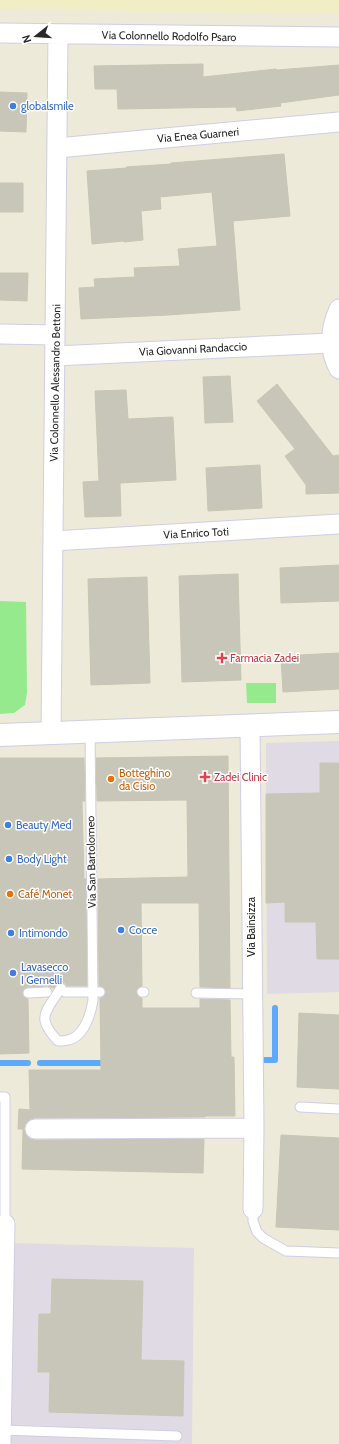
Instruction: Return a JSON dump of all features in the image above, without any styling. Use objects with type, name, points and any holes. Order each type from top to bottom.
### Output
[{"type":"street","name":"Via Colonnello Rodolfo Psaro","points":[[0,33],[339,37]]},
{"type":"street","name":"Via Colonnello Alessandro Bettoni","points":[[51,733],[58,34]]},
{"type":"street","name":"Via Enea Guarneri","points":[[57,148],[339,122]]},
{"type":"street","points":[[339,309],[333,322],[331,343],[335,362],[339,369]]},
{"type":"street","points":[[0,334],[55,335]]},
{"type":"street","name":"Via Giovanni Randaccio","points":[[55,356],[331,343]]},
{"type":"street","name":"Via Enrico Toti","points":[[53,541],[339,524]]},
{"type":"street","points":[[0,735],[339,722]]},
{"type":"street","name":"Via Bainsizza","points":[[250,726],[254,1128],[253,1209]]},
{"type":"street","points":[[35,1129],[254,1128]]},
{"type":"street","points":[[1,1437],[5,1224]]},
{"type":"lane","name":"Via San Bartolomeo","points":[[90,732],[97,992],[88,1019],[77,1036],[68,1040],[58,1041],[48,1030],[45,1022],[45,1015],[63,990],[97,992]]},
{"type":"lane","points":[[28,993],[47,992]]},
{"type":"lane","points":[[196,993],[252,994]]},
{"type":"lane","points":[[0,1097],[5,1097],[5,1224]]},
{"type":"lane","points":[[300,1107],[339,1109]]},
{"type":"lane","name":"Via Bainsizza","points":[[253,1209],[253,1221],[257,1232],[263,1238],[286,1251],[339,1253]]},
{"type":"lane","points":[[1,1437],[176,1436]]},
{"type":"shaded area","points":[[0,0],[339,0],[339,14],[0,9]]},
{"type":"shaded area","points":[[339,741],[339,992],[267,994],[266,743]]},
{"type":"shaded area","points":[[14,1243],[194,1248],[192,1444],[10,1444]]},
{"type":"green space","points":[[0,601],[26,602],[27,693],[25,705],[14,713],[0,714]]},
{"type":"green space","points":[[246,683],[276,683],[276,703],[247,703]]},
{"type":"building","points":[[203,64],[203,77],[276,69],[339,65],[339,95],[280,103],[281,106],[237,111],[236,107],[118,109],[117,89],[95,89],[94,66]]},
{"type":"building","points":[[0,92],[27,93],[26,132],[0,131]]},
{"type":"building","points":[[284,154],[290,216],[233,221],[240,310],[81,319],[79,288],[95,287],[94,279],[135,277],[134,268],[180,266],[178,249],[217,246],[212,192],[160,197],[161,209],[141,211],[143,240],[92,244],[87,171]]},
{"type":"building","points":[[0,183],[23,183],[23,212],[0,212]]},
{"type":"building","points":[[0,273],[28,273],[27,301],[0,300]]},
{"type":"building","points":[[230,376],[233,422],[205,423],[203,377]]},
{"type":"building","points":[[277,384],[333,456],[339,455],[339,493],[306,494],[306,485],[285,456],[295,449],[257,401]]},
{"type":"building","points":[[126,390],[128,419],[173,417],[176,480],[120,483],[121,516],[85,517],[83,482],[99,481],[95,391]]},
{"type":"building","points":[[260,465],[262,508],[208,511],[206,468]]},
{"type":"building","points":[[339,565],[339,601],[281,603],[280,568]]},
{"type":"building","points":[[238,574],[241,680],[182,682],[179,576]]},
{"type":"building","points":[[147,577],[150,683],[91,685],[88,579]]},
{"type":"building","points":[[339,653],[339,689],[283,692],[281,656]]},
{"type":"building","points":[[228,756],[230,988],[200,987],[199,903],[141,903],[142,986],[137,989],[136,992],[139,997],[142,998],[142,1008],[200,1008],[200,999],[230,1000],[231,1057],[234,1057],[235,1116],[35,1118],[29,1120],[25,1124],[24,1129],[26,1135],[30,1139],[35,1140],[204,1139],[203,1173],[22,1169],[23,1129],[18,1129],[19,1109],[30,1110],[29,1070],[101,1070],[100,998],[105,995],[106,992],[103,987],[99,986],[98,879],[188,877],[187,800],[97,801],[96,758]]},
{"type":"building","points":[[0,758],[84,758],[85,801],[82,801],[84,879],[86,879],[87,986],[67,986],[65,983],[61,982],[54,988],[47,986],[28,987],[23,990],[23,996],[28,999],[29,1053],[0,1054]]},
{"type":"building","points":[[320,763],[339,763],[339,959],[317,959],[316,922],[285,922],[285,902],[266,903],[266,794],[320,793]]},
{"type":"building","points":[[299,1013],[339,1015],[339,1089],[297,1087]]},
{"type":"building","points":[[281,1135],[339,1138],[339,1230],[276,1227]]},
{"type":"building","points":[[52,1279],[143,1281],[141,1360],[184,1361],[183,1416],[49,1412],[50,1372],[38,1372],[39,1314],[51,1314]]},
{"type":"waterway","points":[[265,1060],[275,1060],[275,1008]]},
{"type":"waterway","points":[[0,1063],[28,1063]]},
{"type":"waterway","points":[[40,1063],[108,1063]]},
{"type":"place","name":"globalsmile","points":[[13,106]]},
{"type":"place","name":"Farmacia Zadei","points":[[222,658]]},
{"type":"place","name":"Zadei Clinic","points":[[205,777]]},
{"type":"place","name":"Botteghino da Cisio","points":[[111,779]]},
{"type":"place","name":"Beauty Med","points":[[8,825]]},
{"type":"place","name":"Body Light","points":[[9,859]]},
{"type":"place","name":"Café Monet","points":[[10,894]]},
{"type":"place","name":"Cocce","points":[[121,930]]},
{"type":"place","name":"Intimondo","points":[[11,933]]},
{"type":"place","name":"Lavasecco I Gemelli","points":[[13,973]]}]
